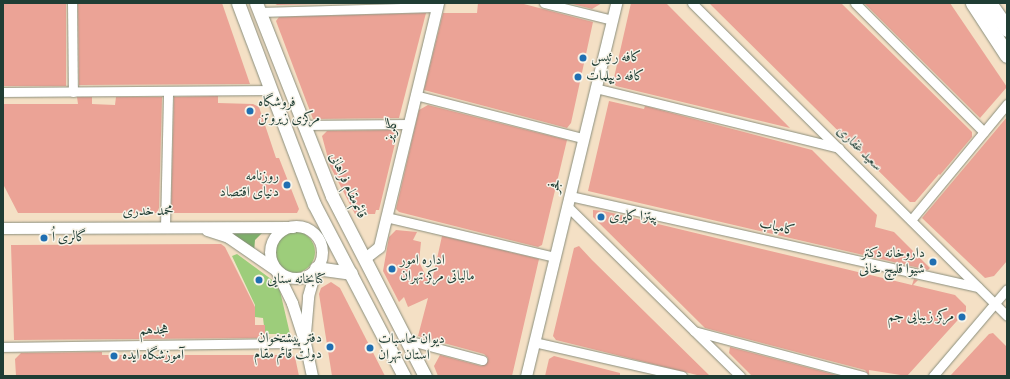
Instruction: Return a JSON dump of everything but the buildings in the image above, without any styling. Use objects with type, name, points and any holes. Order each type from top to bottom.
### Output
[{"type":"highway","points":[[973,3],[1007,55]]},
{"type":"highway","points":[[989,3],[1007,29]]},
{"type":"main road","points":[[238,3],[314,204],[404,376]]},
{"type":"main road","name":"قائم‌مقام فراهانی","points":[[257,7],[302,125],[332,196],[425,376]]},
{"type":"main road","points":[[328,229],[346,222]]},
{"type":"main road","points":[[316,268],[351,273]]},
{"type":"street","points":[[72,3],[73,92]]},
{"type":"street","points":[[544,3],[612,20]]},
{"type":"street","name":"فجر","points":[[526,376],[616,3]]},
{"type":"street","name":"سعید غفاری","points":[[692,3],[1007,316]]},
{"type":"street","points":[[855,3],[984,132]]},
{"type":"street","points":[[257,7],[438,5]]},
{"type":"street","name":"گلریز","points":[[365,258],[379,247],[438,5]]},
{"type":"street","points":[[596,88],[839,148]]},
{"type":"street","points":[[3,92],[270,90]]},
{"type":"street","points":[[165,227],[168,91]]},
{"type":"street","points":[[416,95],[584,138]]},
{"type":"street","points":[[911,220],[1007,104]]},
{"type":"street","points":[[302,125],[408,124]]},
{"type":"street","points":[[568,201],[692,331],[740,376]]},
{"type":"street","name":"کامیاب","points":[[568,201],[978,287]]},
{"type":"street","points":[[386,216],[555,256]]},
{"type":"street","points":[[3,217],[6,228]]},
{"type":"street","points":[[196,226],[228,238],[282,275],[297,278],[304,277],[316,268]]},
{"type":"street","name":"محمد خدری","points":[[6,228],[196,226],[298,227],[328,229]]},
{"type":"street","points":[[305,343],[308,296],[316,268],[322,255],[319,241],[309,230],[298,227],[278,233],[270,247],[270,255],[292,303],[305,343],[312,376]]},
{"type":"street","points":[[933,376],[1007,289]]},
{"type":"street","points":[[692,331],[863,376]]},
{"type":"street","points":[[407,340],[482,360]]},
{"type":"street","points":[[534,342],[682,376]]},
{"type":"street","name":"هجدهم","points":[[3,347],[305,343]]},
{"type":"green space","points":[[222,228],[267,228],[255,240],[254,252]]},
{"type":"green space","points":[[294,231],[309,237],[315,252],[309,267],[294,273],[279,267],[273,252],[279,237]]},
{"type":"green space","points":[[237,254],[275,282],[280,291],[290,334],[265,334],[263,318],[255,317],[255,305],[232,256]]},
{"type":"place","name":"کافه رئیس","points":[[583,58]]},
{"type":"place","name":"کافه دیپلمات","points":[[578,77]]},
{"type":"place","name":"فروشگاه مرکزى زیروتن","points":[[250,111]]},
{"type":"place","name":"روزنامه دنیای اقتصاد","points":[[287,185]]},
{"type":"place","name":"پیتزا کاپری","points":[[601,217]]},
{"type":"place","name":"گالری اُ","points":[[44,238]]},
{"type":"place","name":"داروخانه دکتر شیوا قلیچ خانی","points":[[933,262]]},
{"type":"place","name":"اداره امور مالیاتی مرکز تهران","points":[[392,269]]},
{"type":"place","name":"كتابخانه سنایی","points":[[259,280]]},
{"type":"place","name":"مرکز زیبایی جم","points":[[962,317]]},
{"type":"place","name":"دفتر پیشتخوان دولت قائم مقام","points":[[330,347]]},
{"type":"place","name":"دیوان محاسبات استان تهران","points":[[370,348]]},
{"type":"place","name":"آموزشگاه ایده","points":[[114,356]]}]
